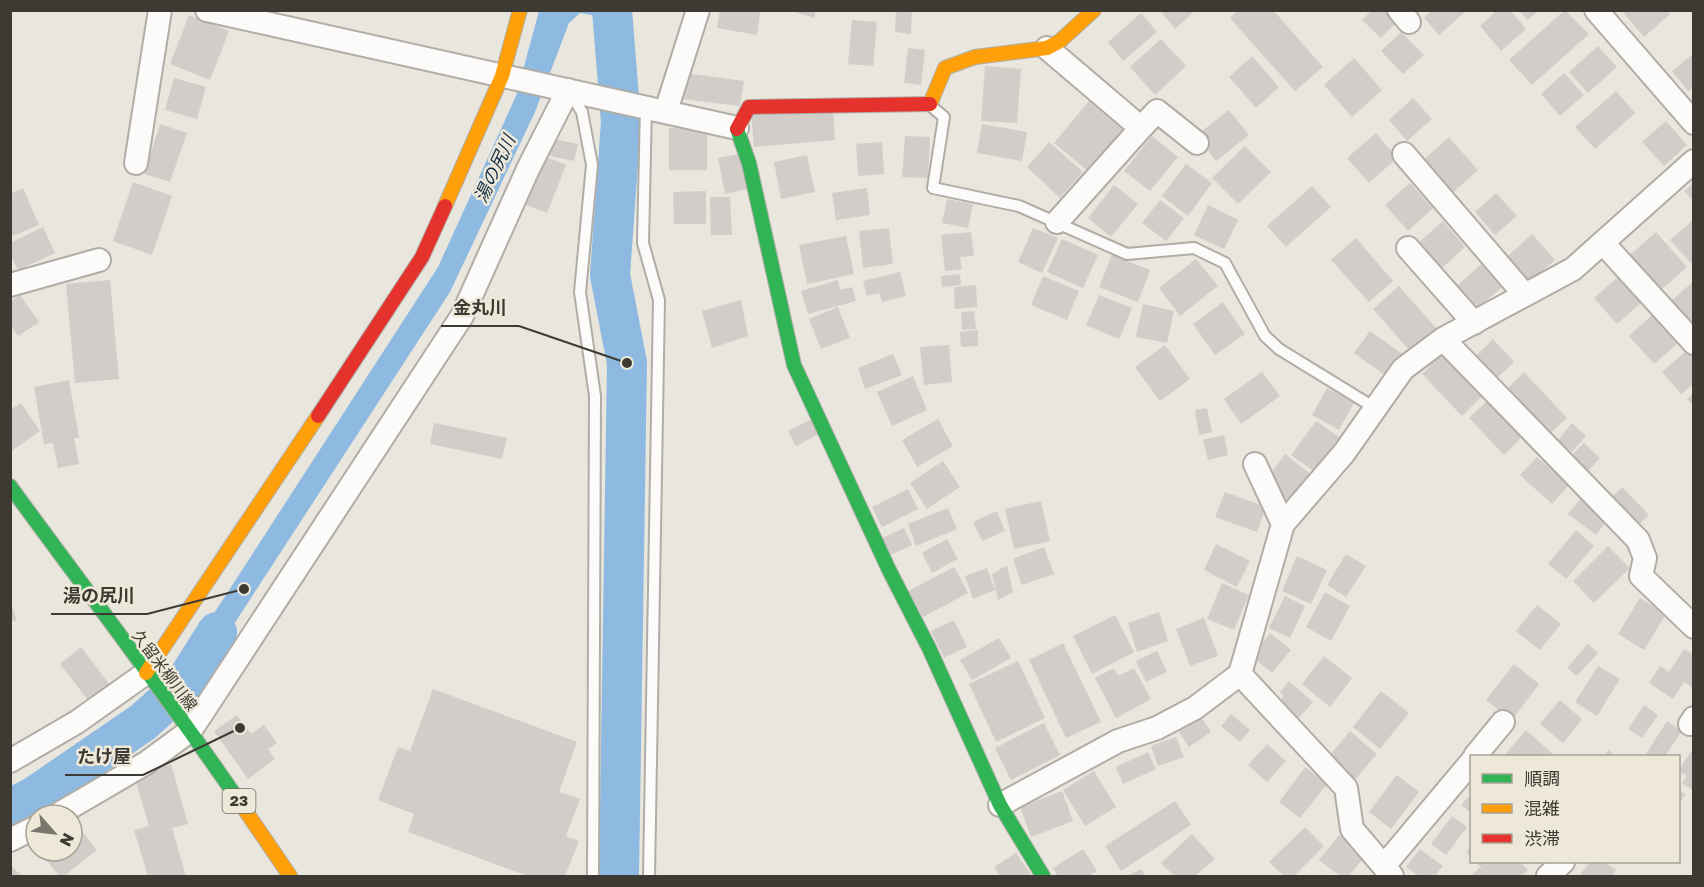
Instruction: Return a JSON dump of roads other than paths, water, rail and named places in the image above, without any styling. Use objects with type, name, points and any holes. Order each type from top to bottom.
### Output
[{"type":"street","points":[[136,163],[160,10]]},
{"type":"street","points":[[207,10],[737,128]]},
{"type":"street","points":[[10,761],[77,722],[146,673],[224,560],[422,257],[510,78],[520,10]]},
{"type":"street","points":[[650,107],[698,10]]},
{"type":"street","points":[[1043,876],[1000,805],[929,648],[889,570],[794,365],[749,163],[737,128],[749,107],[930,105],[945,68],[975,57],[1047,48],[1060,41],[1094,10]]},
{"type":"street","points":[[1596,10],[1694,123]]},
{"type":"street","points":[[1047,48],[1141,128]]},
{"type":"street","points":[[78,803],[146,764],[189,728],[462,316],[528,169],[559,88]]},
{"type":"street","points":[[1057,222],[1157,111],[1197,143]]},
{"type":"street","points":[[1404,154],[1525,295]]},
{"type":"street","points":[[1000,805],[1118,741],[1157,728],[1195,708],[1240,674],[1283,524],[1344,453],[1403,369],[1443,339],[1573,269],[1694,161]]},
{"type":"street","points":[[1603,243],[1694,343]]},
{"type":"street","points":[[1408,248],[1474,323]]},
{"type":"street","points":[[10,285],[99,260]]},
{"type":"street","points":[[1443,339],[1638,540],[1645,558],[1641,576],[1694,627]]},
{"type":"street","points":[[1255,464],[1283,524]]},
{"type":"street","name":"久留米柳川線","points":[[10,486],[146,673],[189,728],[290,876]]},
{"type":"street","points":[[1240,674],[1346,788],[1352,829],[1388,871],[1470,763]]},
{"type":"street","points":[[1476,755],[1503,722]]},
{"type":"street","points":[[10,840],[24,833]]},
{"type":"street","points":[[1548,876],[1561,863]]},
{"type":"lane","points":[[559,88],[582,112],[592,165],[580,292],[595,396],[593,876]]},
{"type":"lane","points":[[930,105],[944,117],[933,188],[1019,206],[1127,254],[1194,248],[1225,263],[1264,336],[1280,349],[1375,408]]},
{"type":"lane","points":[[649,876],[658,300],[643,243],[650,107]]},
{"type":"water","points":[[539,11],[624,11],[627,167],[613,168],[601,28],[592,15],[580,13],[569,23],[535,112],[450,292],[193,687],[178,669],[438,267],[516,96]]},
{"type":"waterway","points":[[612,10],[621,122],[610,275],[627,363],[619,876]]},
{"type":"waterway","name":"湯の尻川","points":[[10,809],[35,796],[143,722],[183,686],[217,632]]},
{"type":"place","name":"金丸川","points":[[627,363]]},
{"type":"place","name":"湯の尻川","points":[[244,589]]},
{"type":"place","name":"たけ屋","points":[[240,728]]}]
